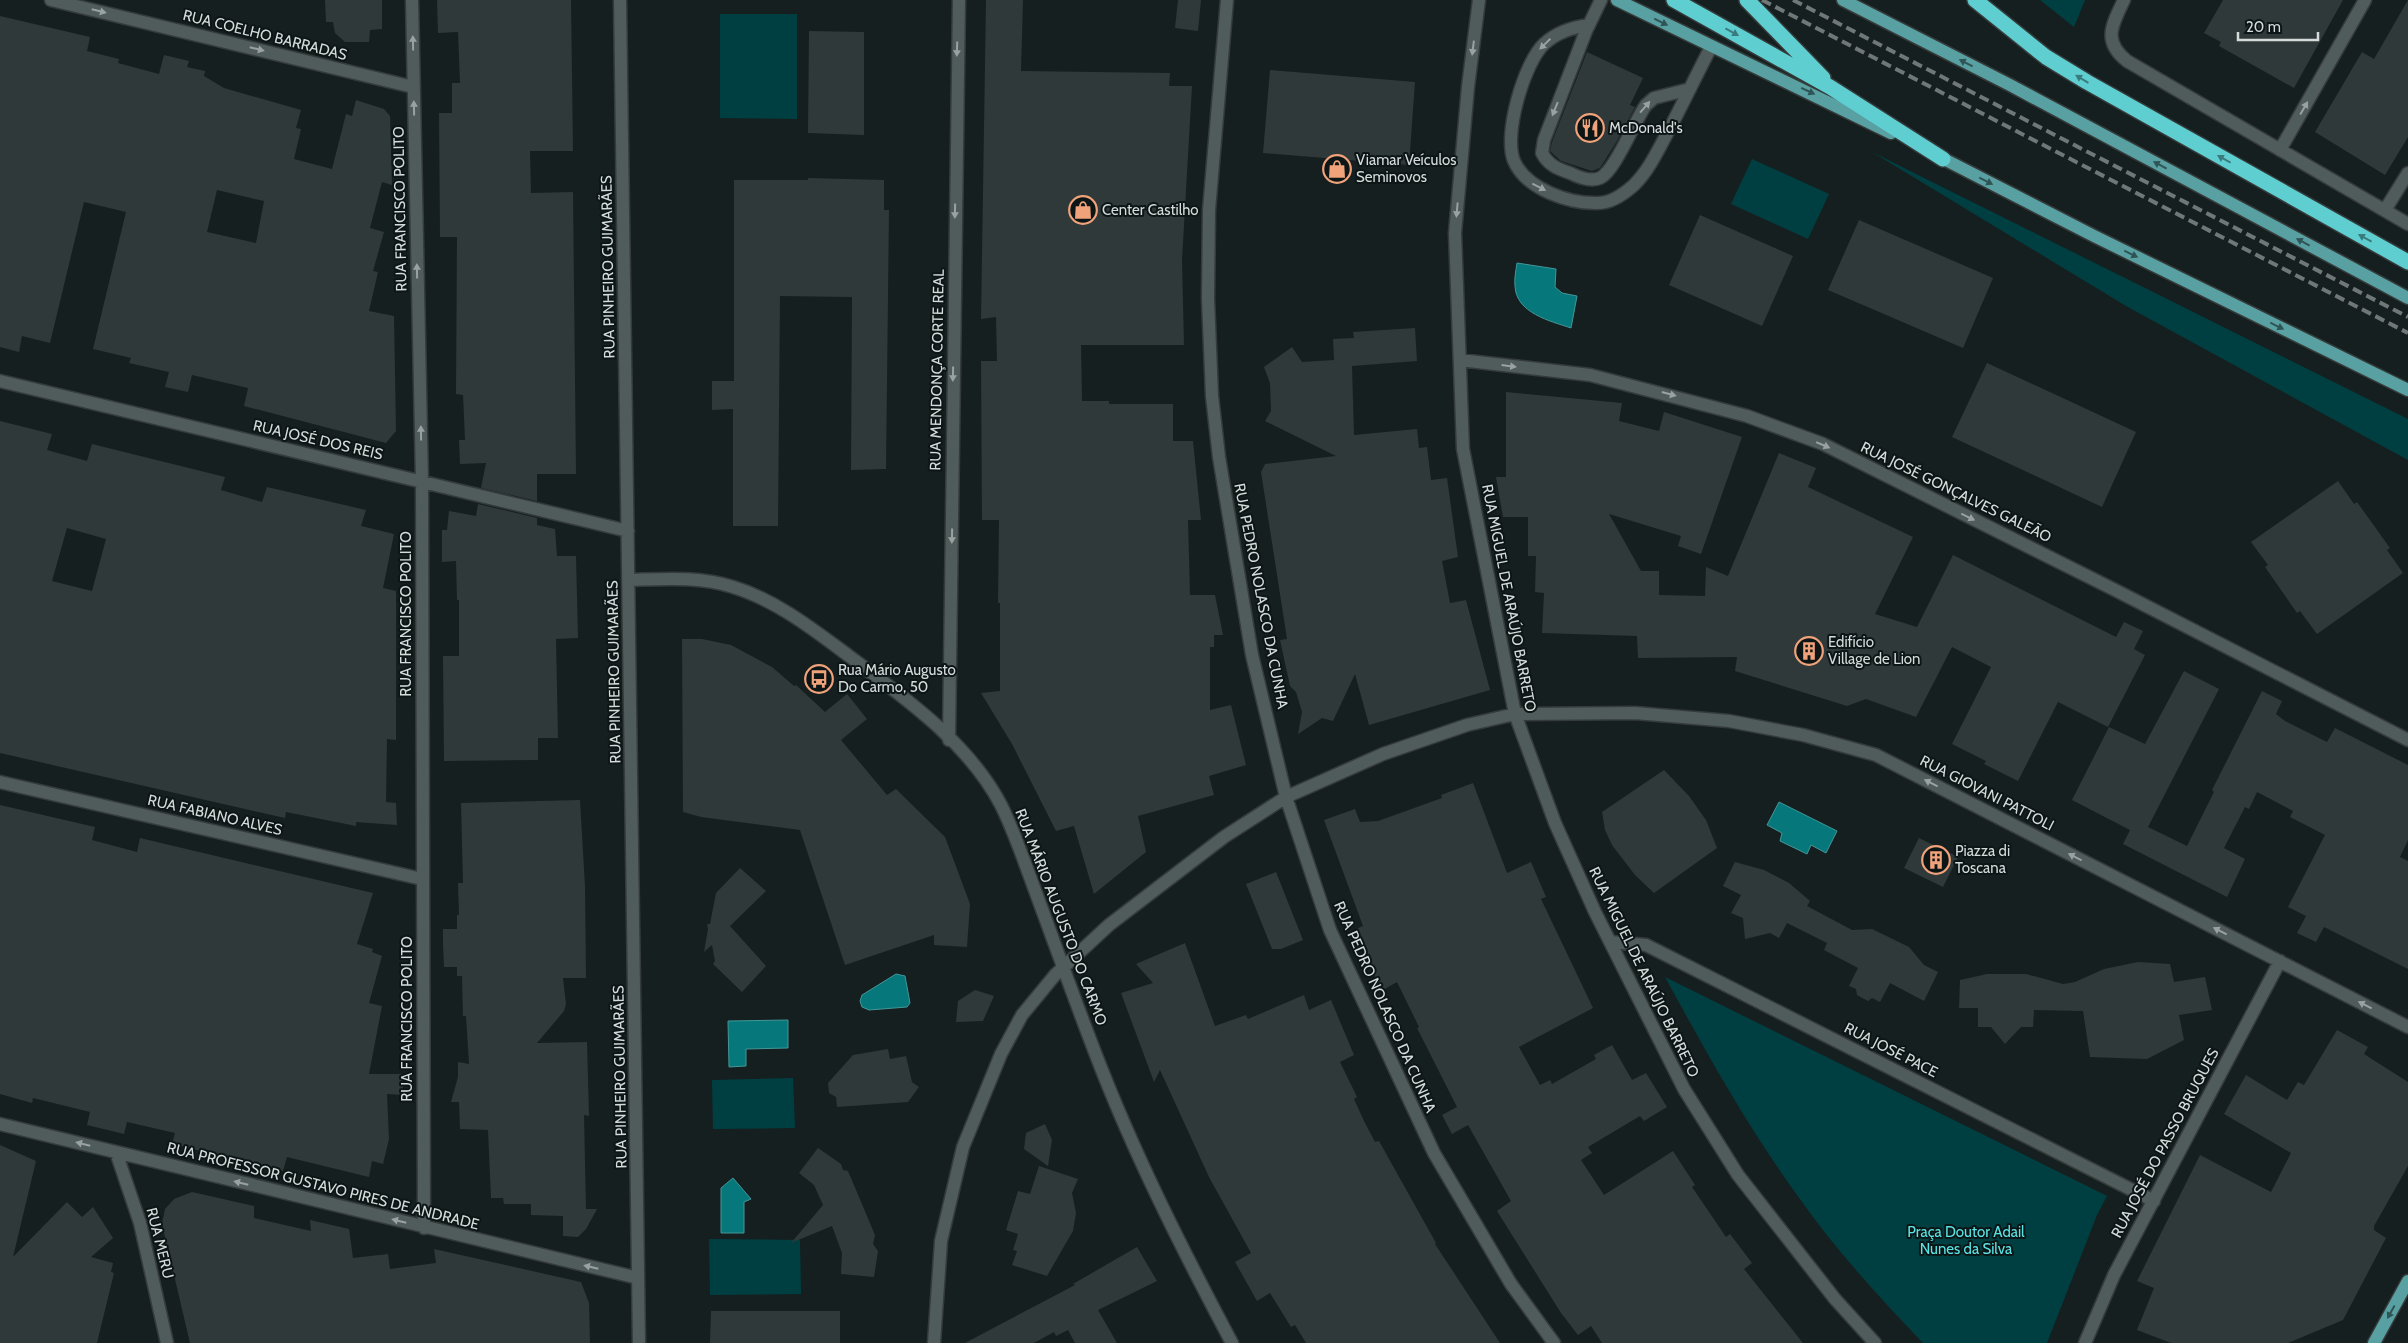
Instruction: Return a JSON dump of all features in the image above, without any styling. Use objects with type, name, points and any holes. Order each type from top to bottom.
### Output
[{"type":"highway","points":[[1674,0],[1830,87],[1943,159]]},
{"type":"highway","points":[[1748,0],[1830,87]]},
{"type":"highway","points":[[1975,0],[2046,56],[2087,82],[2408,262]]},
{"type":"main road","points":[[1617,0],[1711,47],[1809,92],[2094,236],[2408,390]]},
{"type":"main road","points":[[1843,0],[2010,85],[2408,298]]},
{"type":"main road","points":[[2374,1343],[2408,1280]]},
{"type":"street","name":"RUA COELHO BARRADAS","points":[[52,0],[413,87]]},
{"type":"street","name":"RUA FRANCISCO POLITO","points":[[412,0],[422,482],[424,1228]]},
{"type":"street","name":"RUA PINHEIRO GUIMARÃES","points":[[620,0],[639,1343]]},
{"type":"street","name":"RUA MENDONÇA CORTE REAL","points":[[949,740],[959,0]]},
{"type":"street","name":"RUA PEDRO NOLASCO DA CUNHA","points":[[1227,0],[1209,210],[1208,299],[1212,396],[1219,457],[1252,655],[1286,797],[1330,930],[1434,1153],[1511,1284],[1554,1343]]},
{"type":"street","name":"RUA MIGUEL DE ARAÚJO BARRETO","points":[[1479,0],[1468,87],[1455,233],[1463,449],[1515,714],[1555,824],[1610,942],[1684,1089],[1738,1174],[1835,1300],[1875,1343]]},
{"type":"street","points":[[1601,0],[1589,25],[1544,140],[1542,153],[1550,164],[1576,176],[1600,178],[1610,168],[1646,105],[1654,98],[1690,89]]},
{"type":"street","points":[[2124,0],[2113,27],[2111,39],[2112,47],[2126,61],[2408,224]]},
{"type":"street","points":[[2280,150],[2365,0]]},
{"type":"street","points":[[1589,25],[1577,27],[1551,38],[1539,49],[1528,68],[1516,106],[1512,137],[1513,159],[1522,176],[1533,184],[1578,202],[1599,203],[1619,197],[1634,185],[1651,164],[1711,47]]},
{"type":"street","points":[[2385,210],[2408,173]]},
{"type":"street","name":"RUA JOSÉ GONÇALVES GALEÃO","points":[[1460,360],[1590,375],[1747,416],[1823,444],[2116,590],[2408,740]]},
{"type":"street","name":"RUA JOSÉ DOS REIS","points":[[0,381],[628,531]]},
{"type":"street","name":"RUA MÁRIO AUGUSTO DO CARMO","points":[[629,580],[698,580],[733,586],[768,602],[816,631],[920,711],[976,767],[1001,805],[1019,846],[1096,1056],[1157,1199],[1232,1343]]},
{"type":"street","name":"RUA GIOVANI PATTOLI","points":[[934,1343],[941,1241],[962,1147],[1001,1054],[1022,1015],[1064,968],[1109,925],[1224,837],[1286,797],[1383,754],[1467,725],[1515,714],[1635,713],[1729,721],[1803,735],[1876,755],[2408,1027]]},
{"type":"street","name":"RUA FABIANO ALVES","points":[[0,782],[422,879]]},
{"type":"street","name":"RUA JOSÉ PACE","points":[[1610,942],[1646,945],[2154,1201]]},
{"type":"street","name":"RUA JOSÉ DO PASSO BRUQUES","points":[[2085,1343],[2114,1275],[2280,961]]},
{"type":"street","name":"RUA PROFESSOR GUSTAVO PIRES DE ANDRADE","points":[[0,1124],[424,1228],[638,1278]]},
{"type":"street","name":"RUA MERU","points":[[116,1152],[140,1223],[167,1343]]},
{"type":"green space","points":[[2040,0],[2085,0],[2074,27]]},
{"type":"green space","points":[[720,14],[797,14],[797,119],[720,118]]},
{"type":"green space","points":[[1872,152],[2408,419],[2408,460],[2126,306]]},
{"type":"green space","points":[[1752,159],[1829,194],[1808,239],[1731,204]]},
{"type":"green space","name":"Praça Doutor Adail Nunes da Silva","points":[[1665,977],[2107,1196],[2097,1215],[2047,1343],[1923,1343],[1857,1271],[1797,1195],[1744,1115]]},
{"type":"green space","points":[[793,1078],[795,1128],[713,1129],[712,1080]]},
{"type":"green space","points":[[709,1239],[800,1240],[801,1294],[710,1295]]},
{"type":"shaded area","points":[[1517,263],[1556,269],[1555,287],[1562,293],[1577,296],[1571,328],[1544,319],[1521,303],[1515,286]]},
{"type":"shaded area","points":[[1779,802],[1837,831],[1826,853],[1811,845],[1807,854],[1780,841],[1782,833],[1767,825]]},
{"type":"shaded area","points":[[896,974],[905,976],[910,1003],[907,1007],[869,1010],[862,1007],[860,1001],[862,995]]},
{"type":"shaded area","points":[[788,1020],[788,1048],[746,1049],[746,1066],[729,1067],[728,1021]]},
{"type":"shaded area","points":[[733,1178],[751,1199],[744,1202],[744,1233],[721,1233],[721,1188]]},
{"type":"building","points":[[325,0],[382,0],[382,29],[370,30],[369,42],[345,42],[335,33],[333,22],[326,22]]},
{"type":"building","points":[[437,0],[571,0],[573,151],[530,151],[531,193],[573,192],[576,474],[537,474],[537,501],[481,488],[486,463],[460,464],[459,440],[465,440],[463,395],[456,394],[457,237],[440,237],[439,113],[452,113],[452,83],[460,83],[458,32],[438,33]]},
{"type":"building","points":[[986,0],[1023,0],[1021,71],[1170,73],[1169,86],[1192,86],[1182,260],[1184,345],[1081,345],[1082,401],[1109,401],[1109,404],[1173,404],[1173,441],[1193,441],[1201,520],[1188,520],[1190,595],[1215,595],[1223,635],[1214,635],[1214,647],[1210,647],[1210,710],[1231,705],[1246,765],[1209,776],[1214,795],[1138,816],[1146,852],[1094,894],[1074,826],[1056,831],[1012,744],[981,693],[1000,691],[999,520],[982,520],[981,361],[997,361],[996,317],[981,319]]},
{"type":"building","points":[[1178,0],[1201,0],[1198,31],[1175,28]]},
{"type":"building","points":[[2223,0],[2343,0],[2294,88],[2219,46],[2221,42],[2204,33]]},
{"type":"building","points":[[2408,0],[2408,137],[2385,175],[2315,132],[2362,52],[2374,59]]},
{"type":"building","points":[[0,16],[90,37],[87,51],[119,59],[118,63],[159,74],[164,55],[189,61],[187,67],[205,71],[204,76],[224,88],[301,110],[296,128],[301,129],[294,159],[332,169],[346,114],[352,116],[356,100],[384,109],[390,116],[392,185],[382,182],[370,228],[384,232],[373,271],[378,272],[369,311],[394,316],[396,431],[386,443],[244,406],[248,388],[192,375],[188,392],[165,387],[169,372],[129,363],[131,358],[93,349],[126,212],[84,202],[50,343],[22,336],[19,352],[0,347]],"holes":[[[217,190],[264,201],[256,243],[207,232]]]},
{"type":"building","points":[[809,31],[864,32],[864,135],[808,133]]},
{"type":"building","name":"McDonald's","points":[[1587,52],[1643,78],[1630,105],[1635,107],[1617,141],[1600,168],[1592,171],[1561,161],[1550,151]]},
{"type":"building","points":[[1270,70],[1415,82],[1409,165],[1263,153]]},
{"type":"building","points":[[808,178],[884,180],[884,210],[889,210],[886,469],[851,470],[852,297],[780,296],[778,526],[733,526],[733,409],[712,410],[712,381],[734,381],[734,180],[808,180]]},
{"type":"building","points":[[1700,215],[1793,256],[1762,326],[1669,285]]},
{"type":"building","points":[[1859,220],[1993,278],[1963,348],[1828,290]]},
{"type":"building","points":[[1415,328],[1417,361],[1352,366],[1354,435],[1417,429],[1419,448],[1427,447],[1431,480],[1447,478],[1458,557],[1442,561],[1450,603],[1466,600],[1490,690],[1369,725],[1355,674],[1333,721],[1322,718],[1298,734],[1302,712],[1296,692],[1290,686],[1280,640],[1287,639],[1261,472],[1265,464],[1336,456],[1265,421],[1271,411],[1270,383],[1264,367],[1292,347],[1302,362],[1334,360],[1333,339],[1354,338],[1353,332]]},
{"type":"building","points":[[1987,363],[2136,432],[2102,507],[1952,437]]},
{"type":"building","points":[[1506,392],[1622,403],[1619,421],[1659,431],[1664,412],[1742,437],[1701,554],[1678,546],[1681,536],[1609,514],[1641,571],[1659,571],[1659,595],[1705,596],[1706,567],[1728,576],[1779,453],[1816,468],[1808,487],[1913,537],[1875,614],[1917,627],[1953,555],[2116,637],[2124,622],[2143,631],[2134,649],[2145,655],[2108,727],[2058,702],[2018,781],[1984,764],[1986,761],[1952,744],[1991,667],[1952,647],[1916,717],[1866,699],[1847,706],[1735,671],[1737,657],[1638,658],[1637,636],[1542,633],[1544,593],[1535,592],[1536,556],[1528,556],[1528,517],[1503,517],[1496,477],[1506,477]]},
{"type":"building","points":[[0,421],[52,434],[47,450],[87,461],[92,444],[225,477],[221,490],[262,502],[267,487],[366,510],[361,526],[394,534],[383,588],[396,591],[396,740],[387,739],[386,802],[396,803],[397,825],[356,822],[356,826],[286,812],[285,818],[0,753]],"holes":[[[67,528],[106,539],[92,591],[52,581]]]},
{"type":"building","points":[[2338,481],[2354,504],[2357,502],[2390,548],[2387,550],[2403,573],[2317,634],[2300,611],[2297,613],[2265,567],[2268,565],[2251,542]]},
{"type":"building","points":[[478,504],[537,518],[537,525],[555,529],[557,556],[576,556],[578,638],[556,639],[558,738],[538,738],[538,760],[444,761],[443,656],[459,656],[459,600],[457,600],[456,561],[442,562],[442,530],[447,530],[449,511],[476,516]]},
{"type":"building","points":[[682,639],[702,639],[731,645],[772,667],[794,686],[796,685],[825,712],[847,694],[867,719],[841,740],[887,795],[896,789],[945,837],[970,904],[967,947],[934,945],[934,935],[845,965],[800,830],[701,817],[683,812]]},
{"type":"building","points":[[2184,671],[2219,689],[2148,827],[2187,846],[2214,792],[2212,790],[2262,691],[2282,701],[2276,714],[2285,721],[2327,742],[2335,728],[2408,765],[2408,840],[2400,857],[2408,861],[2408,969],[2324,927],[2316,942],[2297,933],[2306,916],[2288,907],[2325,835],[2290,817],[2293,811],[2257,792],[2249,809],[2245,807],[2224,848],[2245,859],[2227,897],[2123,844],[2130,830],[2072,800],[2109,727],[2145,744]]},
{"type":"building","points":[[1664,770],[1689,796],[1706,820],[1717,848],[1654,893],[1635,875],[1612,845],[1605,830],[1602,812]]},
{"type":"building","points":[[1473,783],[1507,873],[1531,862],[1546,897],[1541,899],[1593,1008],[1519,1047],[1540,1085],[1550,1080],[1552,1084],[1596,1059],[1594,1055],[1612,1045],[1632,1080],[1646,1073],[1667,1107],[1644,1121],[1640,1116],[1588,1147],[1592,1153],[1581,1160],[1604,1195],[1673,1151],[1695,1185],[1692,1187],[1726,1237],[1730,1234],[1752,1263],[1744,1269],[1803,1343],[1602,1343],[1591,1326],[1578,1335],[1561,1313],[1497,1211],[1511,1201],[1468,1125],[1452,1134],[1442,1115],[1457,1107],[1417,1028],[1419,1027],[1397,982],[1381,991],[1356,929],[1363,926],[1324,820],[1355,809],[1360,822],[1378,821],[1442,798],[1441,795]]},
{"type":"building","points":[[580,800],[585,886],[586,978],[563,978],[566,1004],[564,1011],[537,1043],[587,1042],[589,1116],[584,1115],[586,1209],[597,1209],[586,1229],[578,1237],[563,1236],[563,1216],[531,1215],[531,1204],[504,1204],[503,1198],[491,1198],[488,1130],[460,1129],[459,1102],[451,1102],[458,1077],[458,1062],[469,1064],[466,1016],[463,1016],[462,976],[457,976],[457,967],[444,967],[443,929],[457,929],[457,915],[459,915],[458,883],[463,883],[461,803]]},
{"type":"building","points":[[0,805],[95,827],[92,840],[137,852],[140,838],[373,893],[357,944],[373,949],[372,952],[382,956],[369,1003],[382,1006],[369,1074],[403,1074],[403,1095],[387,1094],[389,1139],[383,1164],[372,1161],[369,1177],[287,1157],[283,1171],[172,1144],[175,1133],[127,1122],[124,1134],[87,1125],[90,1112],[33,1098],[32,1103],[0,1094]]},
{"type":"building","name":"Piazza di Toscana","points":[[1919,838],[1958,857],[1943,887],[1904,868]]},
{"type":"building","points":[[1735,862],[1764,870],[1789,883],[1810,901],[1807,906],[1852,930],[1872,929],[1909,947],[1924,965],[1938,972],[1924,1001],[1890,983],[1880,1002],[1872,998],[1868,1001],[1857,995],[1856,989],[1849,986],[1858,968],[1824,950],[1827,943],[1787,923],[1779,938],[1770,933],[1745,939],[1743,918],[1731,913],[1741,895],[1723,886]]},
{"type":"building","points":[[740,868],[766,891],[730,926],[766,966],[742,992],[713,964],[715,961],[712,945],[704,952],[708,929],[707,924],[710,924],[716,893]]},
{"type":"building","points":[[1276,872],[1303,940],[1281,949],[1272,949],[1246,884]]},
{"type":"building","points":[[1185,943],[1215,1026],[1246,1015],[1248,1019],[1304,995],[1309,1010],[1331,1000],[1354,1055],[1340,1062],[1357,1097],[1354,1099],[1364,1121],[1375,1142],[1379,1141],[1435,1244],[1500,1343],[1306,1343],[1295,1325],[1291,1327],[1270,1293],[1257,1301],[1235,1262],[1251,1253],[1209,1177],[1160,1070],[1154,1082],[1121,993],[1153,983],[1136,964]]},
{"type":"building","points":[[2138,962],[2170,964],[2174,982],[2205,977],[2212,1010],[2179,1015],[2184,1040],[2147,1059],[2090,1057],[2083,1011],[2034,1010],[2033,1027],[2021,1027],[2005,1044],[1991,1027],[1978,1027],[1978,1008],[1959,1008],[1960,980],[1987,974],[2026,974],[2063,984],[2075,982],[2104,969]]},
{"type":"building","points":[[975,990],[994,996],[983,1021],[956,1022],[958,1001]]},
{"type":"building","points":[[2337,1030],[2368,1047],[2364,1054],[2408,1082],[2408,1166],[2374,1226],[2374,1230],[2386,1238],[2343,1320],[2288,1343],[2171,1343],[2137,1330],[2154,1288],[2137,1281],[2200,1155],[2271,1192],[2291,1153],[2224,1114],[2246,1075],[2287,1100],[2298,1082],[2304,1085]]},
{"type":"building","points":[[888,1049],[890,1059],[906,1056],[912,1082],[919,1087],[908,1102],[837,1107],[836,1097],[829,1093],[828,1083],[853,1055]]},
{"type":"building","points":[[1045,1124],[1052,1140],[1048,1166],[1024,1149],[1026,1133]]},
{"type":"building","points":[[0,1145],[36,1161],[13,1257],[67,1202],[82,1217],[93,1207],[113,1238],[91,1257],[113,1263],[111,1272],[114,1273],[97,1343],[0,1343]]},
{"type":"building","points":[[818,1148],[841,1164],[843,1170],[848,1171],[875,1235],[873,1244],[878,1251],[874,1277],[841,1274],[842,1253],[832,1226],[791,1243],[823,1205],[814,1185],[799,1173]]},
{"type":"building","points":[[1039,1166],[1078,1179],[1072,1193],[1076,1213],[1073,1231],[1047,1276],[1012,1265],[1017,1251],[1013,1250],[1018,1234],[1006,1230],[1018,1191],[1030,1194]]},
{"type":"building","points":[[192,1192],[254,1206],[254,1218],[311,1231],[310,1220],[349,1229],[353,1258],[388,1254],[390,1269],[436,1263],[434,1249],[581,1282],[589,1303],[590,1343],[190,1343],[162,1224],[165,1209],[174,1199]]},
{"type":"building","points":[[1137,1247],[1157,1281],[1098,1310],[1117,1343],[1075,1343],[1068,1330],[1056,1336],[1054,1332],[1034,1343],[965,1343],[1075,1285],[1073,1284]]},
{"type":"building","points":[[711,1311],[840,1311],[840,1343],[710,1343]]},
{"type":"railway","points":[[1762,0],[2408,333]]},
{"type":"railway","points":[[1793,0],[2408,317]]},
{"type":"place","name":"McDonald's","points":[[1590,128]]},
{"type":"place","name":"Viamar Veículos Seminovos","points":[[1337,169]]},
{"type":"place","name":"Center Castilho","points":[[1083,210]]},
{"type":"place","name":"Edifício Village de Lion","points":[[1809,651]]},
{"type":"place","name":"Rua Mário Augusto Do Carmo, 50","points":[[819,679]]},
{"type":"place","name":"Piazza di Toscana","points":[[1936,860]]}]
